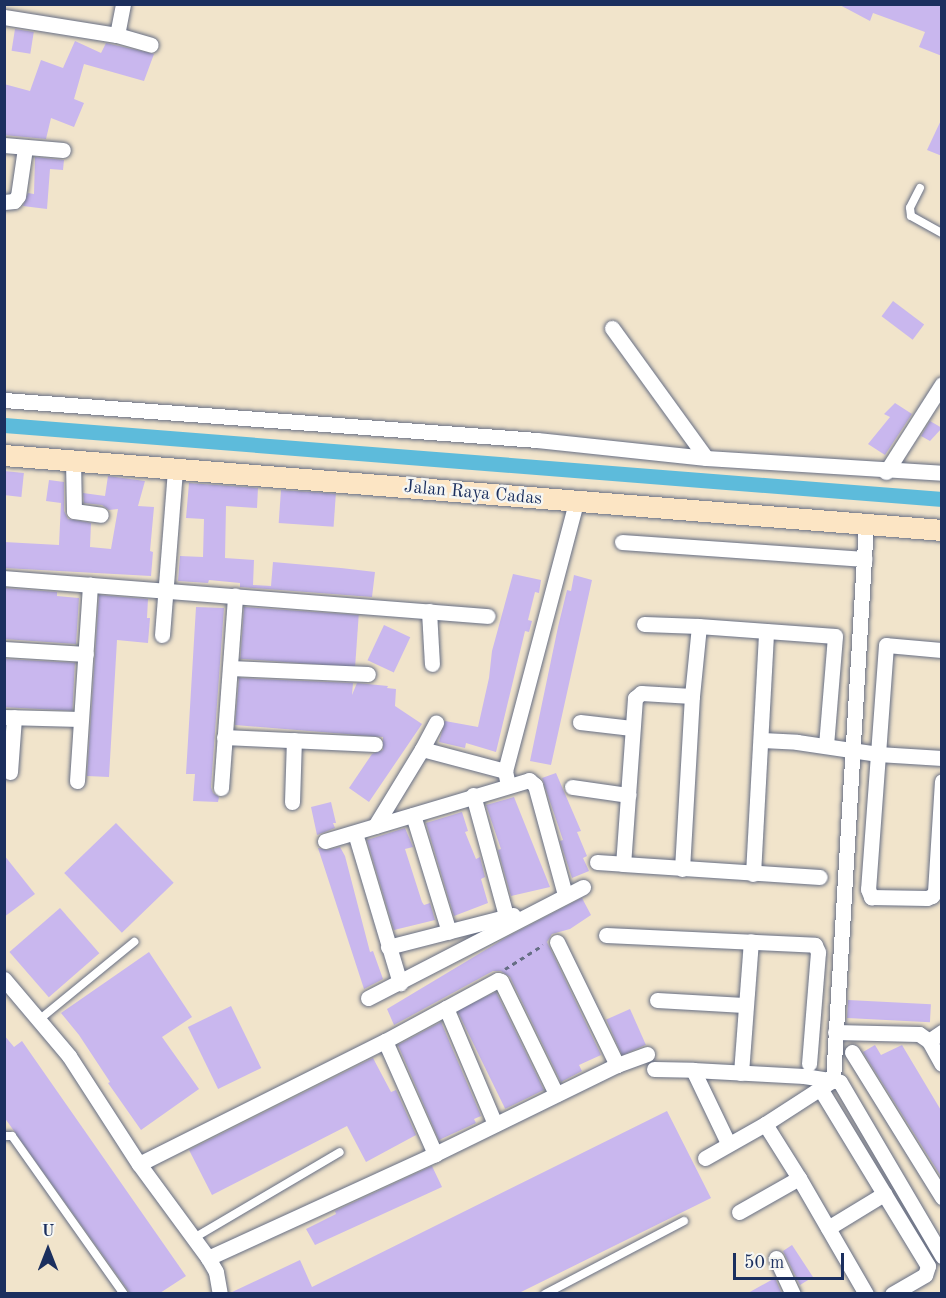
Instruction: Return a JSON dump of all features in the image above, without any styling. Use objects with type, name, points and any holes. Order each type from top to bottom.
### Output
[{"type":"street","points":[[117,34],[123,4]]},
{"type":"street","points":[[15,13],[117,34],[151,45]]},
{"type":"street","points":[[4,145],[63,150]]},
{"type":"street","points":[[4,202],[12,202],[18,196],[25,148]]},
{"type":"street","points":[[612,328],[706,458]]},
{"type":"street","points":[[886,472],[942,384]]},
{"type":"street","points":[[4,400],[537,440],[706,458],[886,472],[942,473]]},
{"type":"street","name":"Jalan Raya Cadas","points":[[4,455],[942,530]]},
{"type":"street","points":[[74,460],[74,512],[102,515]]},
{"type":"street","points":[[162,635],[175,468]]},
{"type":"street","points":[[325,842],[473,795],[507,778],[576,502]]},
{"type":"street","points":[[705,1158],[821,1090],[833,1080],[866,524]]},
{"type":"street","points":[[622,542],[864,559]]},
{"type":"street","points":[[4,578],[488,616]]},
{"type":"street","points":[[77,781],[90,584]]},
{"type":"street","points":[[221,788],[236,596]]},
{"type":"street","points":[[429,611],[432,664]]},
{"type":"street","points":[[644,624],[835,636],[826,746]]},
{"type":"street","points":[[682,869],[692,696],[699,626]]},
{"type":"street","points":[[753,874],[762,740],[766,630]]},
{"type":"street","points":[[942,650],[886,645],[868,894],[871,897],[937,896],[942,781]]},
{"type":"street","points":[[4,649],[86,654]]},
{"type":"street","points":[[230,668],[368,674]]},
{"type":"street","points":[[624,864],[632,728],[638,694],[692,696]]},
{"type":"street","points":[[10,772],[9,717],[80,719]]},
{"type":"street","points":[[580,722],[632,728]]},
{"type":"street","points":[[375,826],[436,723]]},
{"type":"street","points":[[224,737],[375,744]]},
{"type":"street","points":[[292,802],[294,740]]},
{"type":"street","points":[[762,740],[878,754],[942,758]]},
{"type":"street","points":[[422,749],[507,778],[529,780],[535,785],[564,895]]},
{"type":"street","points":[[572,788],[628,795]]},
{"type":"street","points":[[473,795],[506,916]]},
{"type":"street","points":[[413,815],[449,932]]},
{"type":"street","points":[[355,833],[400,983]]},
{"type":"street","points":[[597,862],[820,877]]},
{"type":"street","points":[[368,998],[583,887]]},
{"type":"street","points":[[388,947],[535,910]]},
{"type":"street","points":[[606,935],[809,944],[817,947],[809,1064]]},
{"type":"street","points":[[741,1073],[744,1005],[751,941]]},
{"type":"street","points":[[557,942],[617,1065]]},
{"type":"street","points":[[4,979],[69,1056],[139,1164],[208,1258],[216,1272],[220,1293]]},
{"type":"street","points":[[139,1164],[385,1041],[499,980],[556,1094]]},
{"type":"street","points":[[657,1000],[744,1005]]},
{"type":"street","points":[[446,1008],[495,1124]]},
{"type":"street","points":[[835,1032],[919,1034],[935,1037],[942,1064]]},
{"type":"street","points":[[385,1041],[435,1154]]},
{"type":"street","points":[[852,1052],[942,1197]]},
{"type":"street","points":[[208,1258],[435,1154],[617,1065],[647,1054]]},
{"type":"street","points":[[654,1069],[741,1073],[840,1082],[942,1256]]},
{"type":"street","points":[[693,1070],[728,1143]]},
{"type":"street","points":[[821,1090],[927,1266],[925,1275],[892,1293]]},
{"type":"street","points":[[765,1124],[800,1178],[866,1293]]},
{"type":"street","points":[[739,1212],[800,1178]]},
{"type":"street","points":[[828,1228],[884,1194]]},
{"type":"street","points":[[776,1258],[793,1293]]},
{"type":"lane","points":[[920,188],[910,208],[911,216],[942,233]]},
{"type":"lane","points":[[40,1019],[134,942]]},
{"type":"lane","points":[[4,1136],[12,1136],[124,1293]]},
{"type":"lane","points":[[194,1238],[340,1152]]},
{"type":"lane","points":[[545,1293],[684,1221]]},
{"type":"path","points":[[499,980],[502,971],[548,942],[557,942]]},
{"type":"building","points":[[838,4],[942,4],[942,56],[919,47],[925,32],[873,13],[870,21]]},
{"type":"building","points":[[15,29],[34,32],[30,54],[12,51]]},
{"type":"building","points":[[75,41],[101,53],[106,43],[154,54],[144,81],[84,64],[74,99],[84,103],[74,127],[51,118],[46,139],[4,135],[4,84],[30,91],[41,60],[63,68]]},
{"type":"building","points":[[942,118],[942,156],[927,150]]},
{"type":"building","points":[[35,157],[64,160],[63,170],[50,169],[47,209],[23,206],[28,193],[34,194]]},
{"type":"building","points":[[893,301],[924,324],[913,340],[882,316]]},
{"type":"building","points":[[895,403],[912,414],[885,455],[868,444],[890,417],[884,414]]},
{"type":"building","points":[[930,421],[942,428],[930,441],[921,436]]},
{"type":"building","points":[[4,471],[24,473],[21,497],[4,495]]},
{"type":"building","points":[[108,476],[145,481],[138,506],[154,507],[150,551],[153,552],[151,576],[4,568],[4,542],[59,545],[61,503],[46,501],[49,480],[64,482],[64,511],[68,519],[91,523],[90,547],[111,549],[118,509],[109,510],[102,505],[84,503],[83,493],[105,496]]},
{"type":"building","points":[[189,483],[258,488],[257,508],[226,506],[225,558],[254,560],[253,585],[271,586],[273,562],[341,568],[375,572],[372,597],[240,587],[240,583],[209,580],[208,583],[178,581],[180,556],[203,557],[204,519],[186,518]]},
{"type":"building","points":[[281,490],[336,494],[334,527],[279,523]]},
{"type":"building","points":[[513,574],[541,580],[539,593],[535,592],[528,620],[532,621],[529,632],[525,631],[496,752],[466,743],[465,748],[439,742],[445,721],[478,727],[489,678],[492,651]]},
{"type":"building","points":[[574,575],[592,580],[551,765],[530,761],[558,627],[567,590],[571,591]]},
{"type":"building","points":[[4,588],[57,592],[57,596],[79,598],[76,644],[4,639]]},
{"type":"building","points":[[99,595],[148,599],[147,618],[150,618],[148,643],[117,640],[109,777],[87,776]]},
{"type":"building","points":[[196,607],[224,608],[211,787],[213,793],[219,797],[218,802],[193,801],[195,774],[186,774]]},
{"type":"building","points":[[244,607],[359,615],[355,667],[240,659]]},
{"type":"building","points":[[384,625],[410,637],[394,673],[368,660]]},
{"type":"building","points":[[4,659],[75,663],[72,711],[4,707]]},
{"type":"building","points":[[239,678],[353,683],[352,695],[357,683],[388,686],[387,688],[396,689],[395,706],[422,724],[369,802],[349,788],[372,754],[383,750],[383,737],[235,725]]},
{"type":"building","points":[[556,773],[581,831],[577,832],[587,856],[583,858],[589,871],[572,878],[560,841],[563,840],[542,778]]},
{"type":"building","points":[[514,797],[550,887],[511,896],[498,850],[501,849],[486,805]]},
{"type":"building","points":[[331,802],[335,828],[317,835],[311,807]]},
{"type":"building","points":[[462,812],[468,831],[465,832],[476,859],[480,857],[485,877],[481,879],[488,903],[454,916],[426,823]]},
{"type":"building","points":[[116,823],[174,883],[122,933],[64,873]]},
{"type":"building","points":[[405,828],[413,847],[405,849],[422,902],[424,905],[430,903],[435,920],[394,930],[367,840]]},
{"type":"building","points":[[340,847],[345,856],[370,952],[373,951],[383,979],[364,989],[318,848],[327,850]]},
{"type":"building","points":[[4,855],[35,894],[4,917]]},
{"type":"building","points":[[582,898],[591,915],[570,929],[552,934],[547,942],[601,1055],[579,1065],[582,1071],[561,1082],[510,977],[501,971],[493,971],[394,1025],[387,1009],[507,937]]},
{"type":"building","points":[[60,908],[99,953],[49,997],[9,952]]},
{"type":"building","points":[[149,952],[192,1017],[162,1037],[199,1089],[141,1130],[108,1083],[110,1082],[79,1035],[61,1013]]},
{"type":"building","points":[[496,992],[544,1090],[505,1109],[457,1011]]},
{"type":"building","points":[[848,1000],[931,1004],[930,1022],[847,1018]]},
{"type":"building","points":[[231,1006],[261,1068],[218,1089],[188,1027]]},
{"type":"building","points":[[630,1009],[646,1045],[622,1055],[606,1020]]},
{"type":"building","points":[[441,1022],[481,1116],[474,1119],[476,1123],[439,1140],[398,1045]]},
{"type":"building","points":[[4,1035],[14,1047],[22,1041],[186,1276],[160,1293],[130,1293],[4,1117]]},
{"type":"building","points":[[875,1045],[881,1055],[902,1045],[942,1112],[942,1178],[863,1052]]},
{"type":"building","points":[[373,1058],[391,1092],[396,1090],[416,1135],[366,1162],[347,1126],[212,1195],[189,1150]]},
{"type":"building","points":[[667,1111],[711,1198],[519,1293],[230,1293],[300,1260],[312,1287]]},
{"type":"building","points":[[432,1166],[442,1187],[315,1245],[306,1229],[336,1214],[335,1211]]},
{"type":"building","points":[[792,1245],[813,1277],[800,1285],[783,1251]]},
{"type":"building","points":[[775,1278],[781,1292],[748,1293]]},
{"type":"waterway","points":[[4,425],[942,499]]}]
